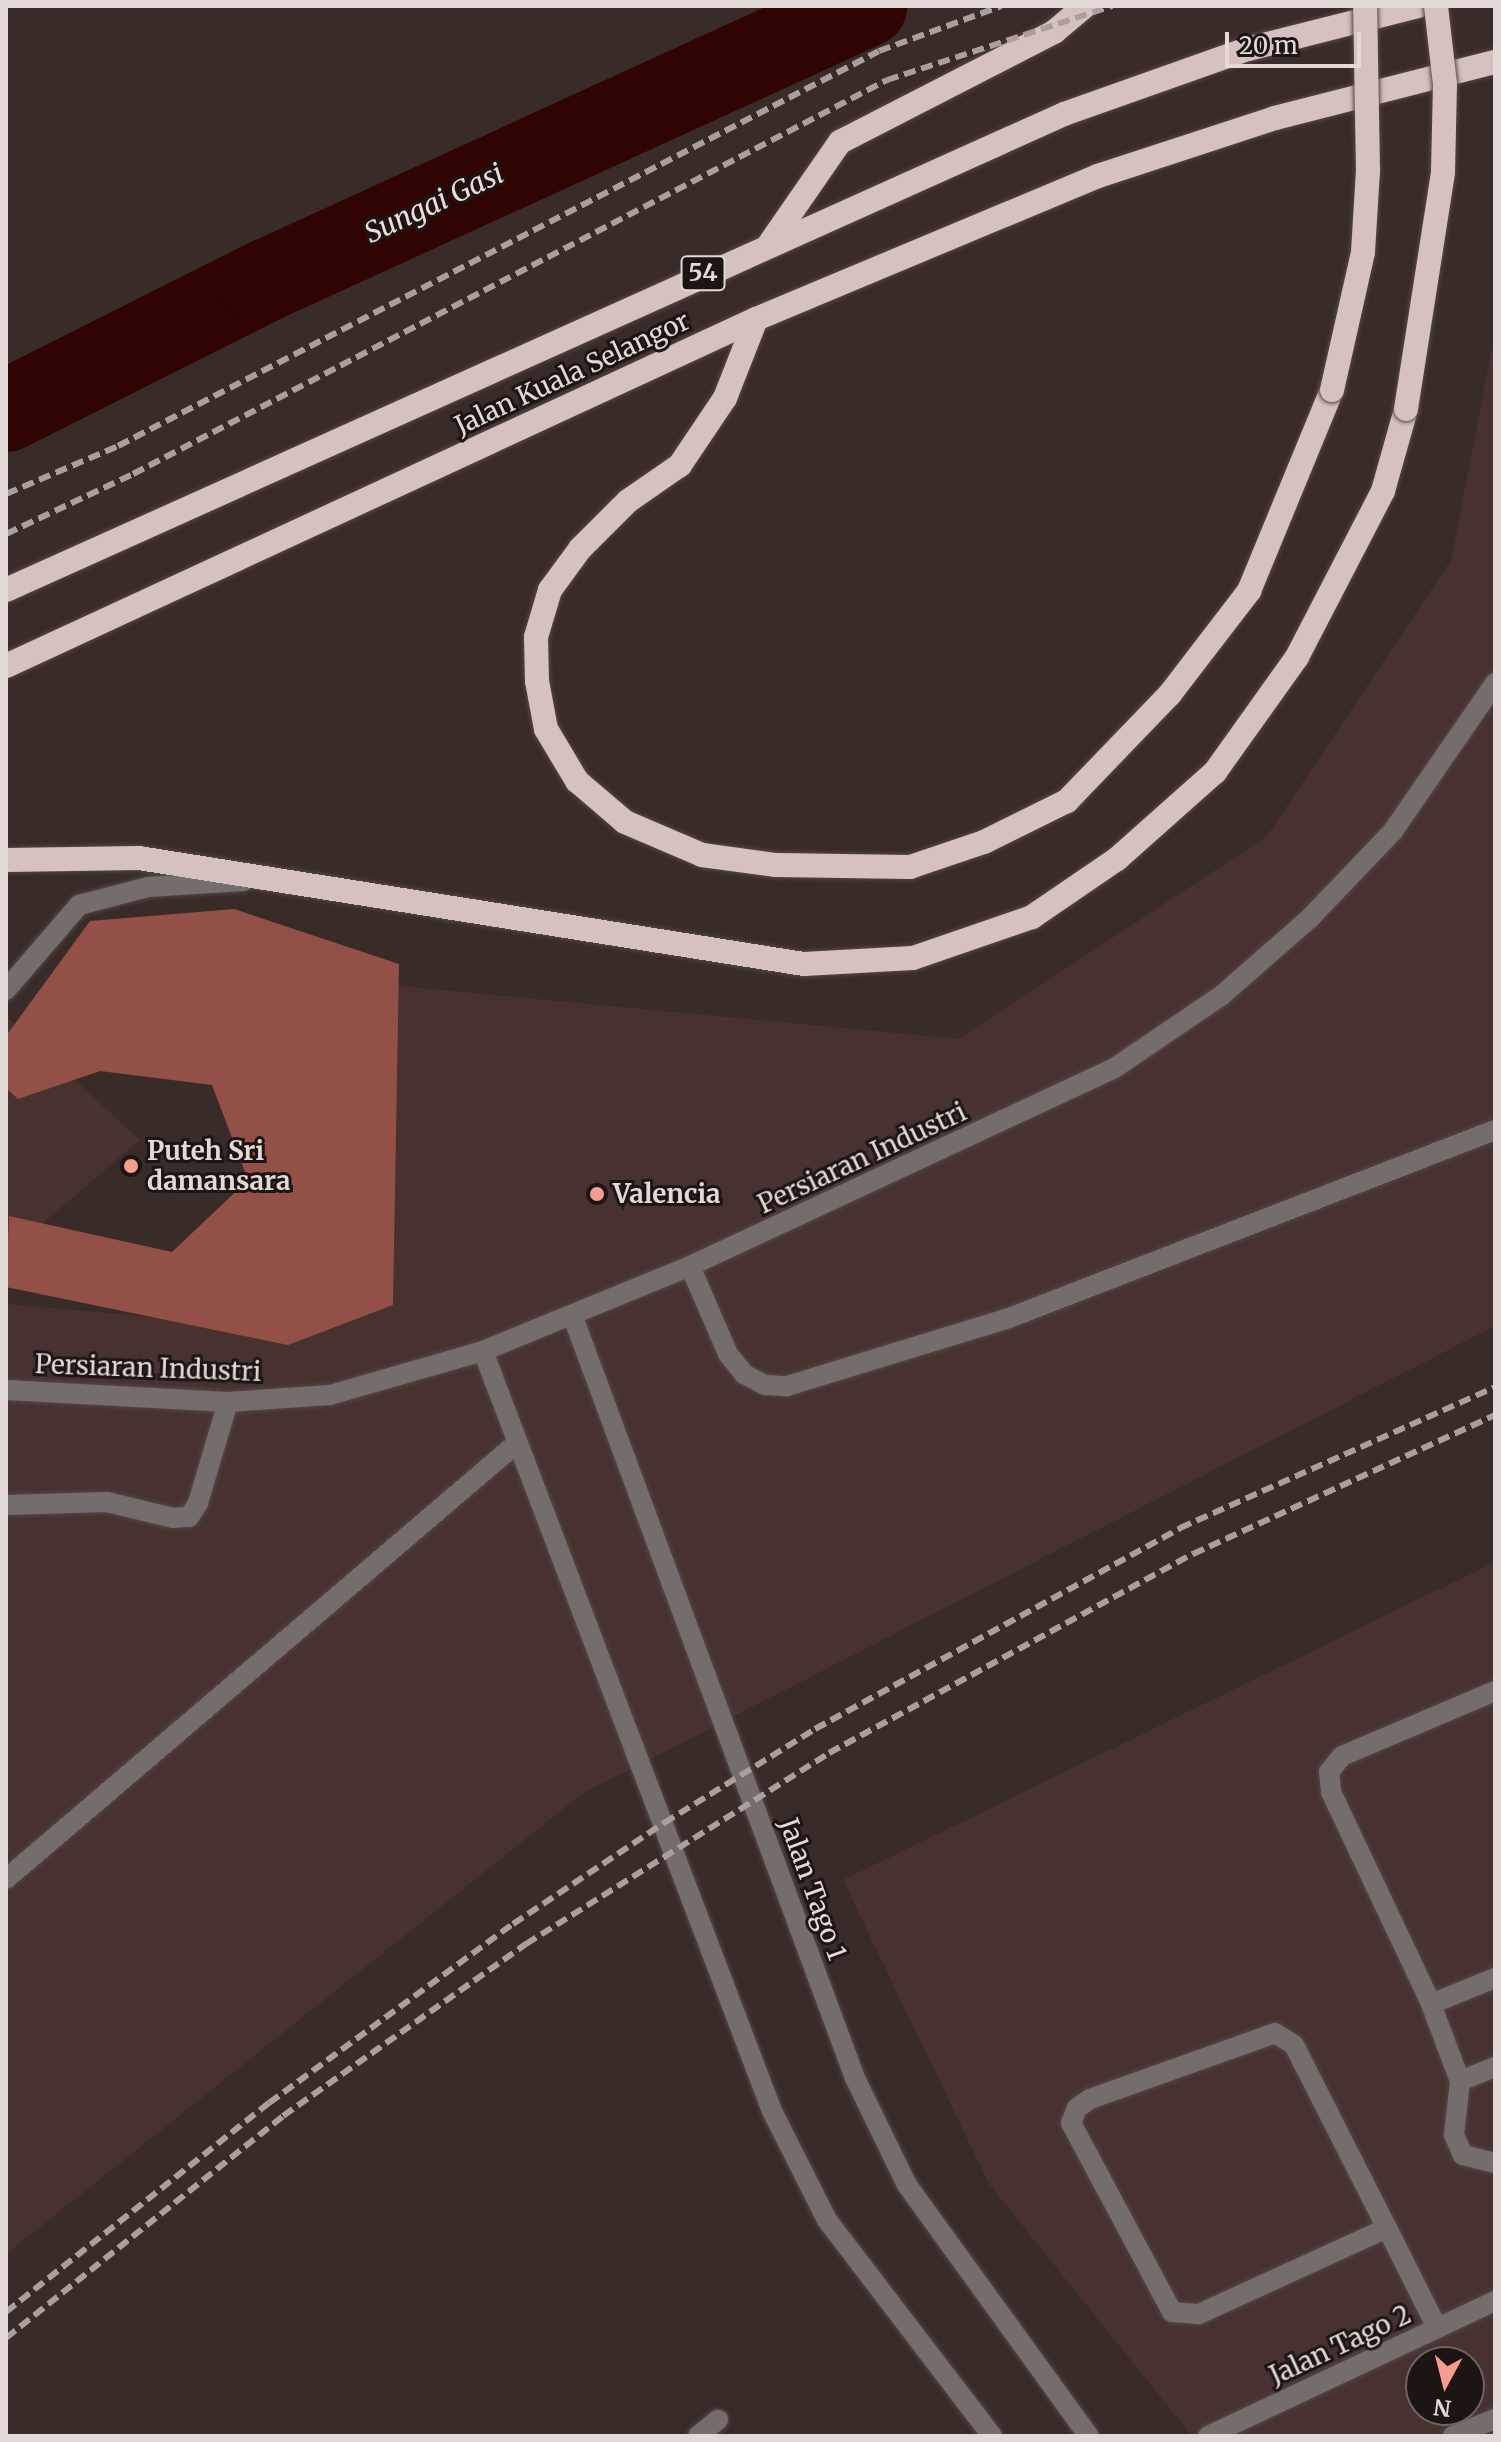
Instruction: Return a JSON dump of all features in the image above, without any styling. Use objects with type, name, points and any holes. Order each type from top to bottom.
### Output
[{"type":"highway","points":[[770,243],[840,142],[1054,32],[1085,6]]},
{"type":"highway","points":[[756,319],[725,398],[680,465],[628,501],[580,549],[550,590],[536,637],[537,681],[546,729],[577,781],[625,822],[702,855],[776,865],[910,867],[984,842],[1067,801],[1170,694],[1249,591],[1332,390],[1363,252],[1368,171],[1365,6]]},
{"type":"highway","name":"Jalan Kuala Selangor","points":[[6,590],[770,243],[1064,114],[1248,49],[1418,6]]},
{"type":"highway","points":[[6,860],[139,858],[804,964],[913,958],[1032,917],[1117,859],[1215,772],[1304,645],[1383,491],[1406,409],[1443,172],[1445,84],[1436,6]]},
{"type":"highway","name":"Jalan Kuala Selangor","points":[[6,666],[756,319],[1098,176],[1275,118],[1495,62]]},
{"type":"street","name":"Persiaran Industri","points":[[6,1390],[228,1402],[330,1395],[483,1351],[573,1317],[690,1266],[1113,1069],[1221,996],[1309,919],[1393,831],[1495,683]]},
{"type":"street","points":[[6,990],[79,905],[148,887],[272,880]]},
{"type":"street","points":[[690,1266],[728,1354],[744,1374],[765,1385],[787,1386],[1009,1318],[1495,1130]]},
{"type":"street","name":"Jalan Tago 1","points":[[573,1317],[855,2078],[907,2185],[1089,2436]]},
{"type":"street","points":[[483,1351],[772,2111],[827,2220],[992,2436]]},
{"type":"street","points":[[6,1505],[107,1502],[173,1518],[189,1517],[198,1503],[228,1402]]},
{"type":"street","points":[[6,1879],[517,1443]]},
{"type":"street","points":[[1495,1691],[1342,1756],[1329,1772],[1331,1792],[1431,2004],[1460,2081],[1454,2135],[1463,2155],[1495,2163]]},
{"type":"street","points":[[1431,2004],[1495,1978]]},
{"type":"street","points":[[1387,2228],[1199,2314],[1172,2312],[1071,2123],[1077,2108],[1090,2099],[1275,2033],[1294,2045],[1387,2228],[1437,2328]]},
{"type":"street","points":[[1460,2081],[1495,2067]]},
{"type":"street","name":"Jalan Tago 2","points":[[1208,2436],[1495,2301]]},
{"type":"street","points":[[1453,2436],[1495,2419]]},
{"type":"street","points":[[698,2436],[718,2420]]},
{"type":"shaded area","points":[[1495,333],[1495,1326],[582,1794],[6,2254],[6,1304],[288,1329],[326,979],[959,1039],[1267,836],[1451,560]]},
{"type":"shaded area","points":[[234,909],[399,964],[393,1305],[288,1345],[6,1287],[9,1216],[172,1252],[248,1180],[212,1085],[100,1071],[18,1099],[6,1088],[6,1036],[90,921]]},
{"type":"shaded area","points":[[6,1016],[140,1140],[6,1255]]},
{"type":"shaded area","points":[[1495,1562],[1495,2436],[1192,2436],[989,2184],[843,1880]]},
{"type":"waterway","name":"Sungai Gasi","points":[[6,411],[258,284],[866,6]]},
{"type":"railway","points":[[6,494],[118,446],[879,51],[1001,6]]},
{"type":"railway","points":[[6,534],[133,474],[887,80],[1112,6]]},
{"type":"railway","points":[[6,2312],[269,2103],[513,1924],[664,1823],[815,1729],[1180,1528],[1495,1387]]},
{"type":"railway","points":[[6,2338],[283,2116],[526,1944],[829,1753],[1193,1554],[1495,1415]]},
{"type":"place","name":"Puteh Sri damansara","points":[[131,1166]]},
{"type":"place","name":"Valencia","points":[[597,1194]]}]
